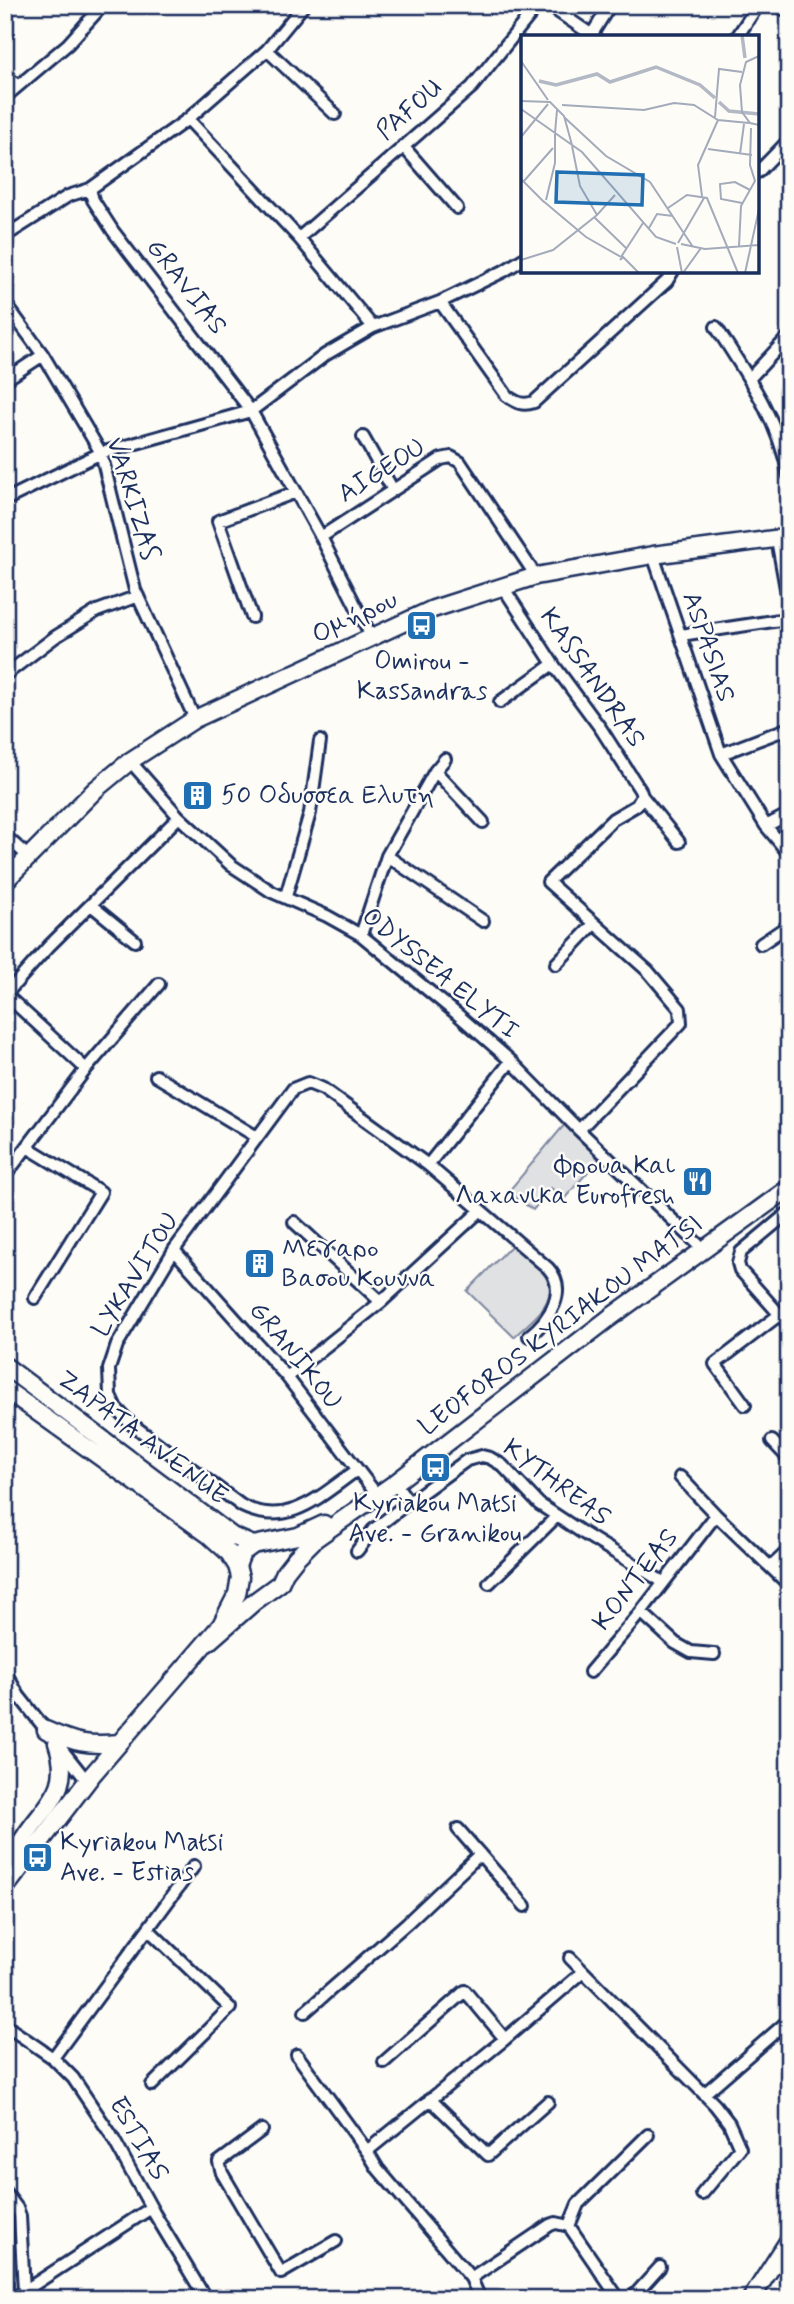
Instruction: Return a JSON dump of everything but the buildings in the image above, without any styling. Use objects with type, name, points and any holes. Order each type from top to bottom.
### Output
[{"type":"main road","name":"Ομήρου","points":[[5,881],[96,789],[130,761],[195,719],[433,609],[536,576],[653,555],[783,538]]},
{"type":"main road","name":"LEOFOROS KYRIAKOU MATSI","points":[[207,1643],[280,1583],[285,1572],[316,1539],[394,1483],[608,1319],[784,1191]]},
{"type":"main road","name":"ZAPATA AVENUE","points":[[5,1366],[225,1531],[240,1541],[259,1544]]},
{"type":"main road","name":"ZAPATA AVENUE","points":[[5,1390],[209,1535],[229,1553],[238,1572]]},
{"type":"main road","name":"LEOFOROS KYRIAKOU MATSI","points":[[7,1886],[87,1781],[207,1643],[233,1605],[239,1587],[238,1572],[242,1553],[259,1544],[298,1535],[370,1499]]},
{"type":"main road","points":[[259,1544],[278,1549],[282,1554],[285,1572]]},
{"type":"main road","points":[[238,1572],[253,1590],[270,1590]]},
{"type":"main road","points":[[46,1730],[84,1744],[119,1743]]},
{"type":"main road","points":[[7,1886],[20,1844],[61,1782],[63,1762],[57,1744]]},
{"type":"main road","points":[[757,2297],[789,2240]]},
{"type":"street","points":[[5,97],[68,44],[103,5]]},
{"type":"street","points":[[5,236],[68,196],[90,189],[188,119],[267,50],[304,5]]},
{"type":"street","name":"PAFOU","points":[[299,238],[472,88],[538,5]]},
{"type":"street","points":[[548,5],[592,35]]},
{"type":"street","points":[[594,35],[610,5]]},
{"type":"street","points":[[738,35],[758,5]]},
{"type":"street","points":[[779,5],[789,13]]},
{"type":"street","points":[[267,50],[335,114]]},
{"type":"street","points":[[5,75],[18,86]]},
{"type":"street","points":[[188,119],[299,238],[373,327]]},
{"type":"street","points":[[759,171],[789,141]]},
{"type":"street","points":[[403,146],[457,208]]},
{"type":"street","name":"GRAVIAS","points":[[90,189],[93,200],[113,231],[251,411],[321,537],[372,638]]},
{"type":"street","points":[[5,500],[101,453],[251,411],[325,355],[373,327],[440,302],[505,271],[521,260]]},
{"type":"street","points":[[440,302],[507,396],[525,405],[534,402],[667,281],[672,273]]},
{"type":"street","name":"VARKIZAS","points":[[5,303],[43,355],[101,453],[138,596],[195,719]]},
{"type":"street","points":[[716,327],[768,410],[779,437],[789,476]]},
{"type":"street","points":[[750,379],[789,336]]},
{"type":"street","points":[[5,380],[43,355]]},
{"type":"street","points":[[363,437],[393,490]]},
{"type":"street","name":"AIGEOU","points":[[321,537],[441,459],[451,457],[460,462],[536,576]]},
{"type":"street","points":[[252,617],[218,521],[296,492]]},
{"type":"street","points":[[783,538],[789,604]]},
{"type":"street","name":"ASPASIAS","points":[[653,555],[721,754],[766,826],[789,854]]},
{"type":"street","name":"KASSANDRAS","points":[[503,587],[553,664],[601,729],[642,796],[679,842]]},
{"type":"street","points":[[5,675],[55,637],[97,611],[138,596]]},
{"type":"street","points":[[681,635],[780,620],[789,615]]},
{"type":"street","points":[[500,702],[553,664]]},
{"type":"street","points":[[721,754],[789,729]]},
{"type":"street","points":[[286,896],[310,813],[320,741]]},
{"type":"street","points":[[361,935],[387,856],[445,758]]},
{"type":"street","name":"ODYSSEA ELYTI","points":[[130,761],[179,817],[231,865],[272,892],[286,896],[361,935],[457,1014],[511,1061],[703,1250]]},
{"type":"street","points":[[435,771],[483,822]]},
{"type":"street","points":[[579,1130],[681,1023],[680,1009],[648,971],[548,882],[613,819],[637,805],[642,796]]},
{"type":"street","points":[[766,826],[789,814]]},
{"type":"street","points":[[86,1069],[6,994],[179,817]]},
{"type":"street","points":[[5,835],[29,857]]},
{"type":"street","points":[[387,856],[483,921]]},
{"type":"street","points":[[91,905],[135,941]]},
{"type":"street","points":[[556,964],[594,923]]},
{"type":"street","points":[[761,944],[789,925]]},
{"type":"street","points":[[6,1175],[86,1069],[159,984]]},
{"type":"street","points":[[511,1061],[428,1166],[542,1262],[556,1279],[557,1293],[553,1307],[542,1325],[529,1336]]},
{"type":"street","points":[[156,1076],[257,1137]]},
{"type":"street","name":"LYKAVITOU","points":[[357,1470],[296,1510],[277,1514],[256,1512],[242,1506],[119,1412],[113,1404],[109,1389],[113,1353],[174,1250],[293,1089],[308,1083],[323,1090],[428,1166]]},
{"type":"street","points":[[27,1146],[101,1192],[35,1298]]},
{"type":"street","points":[[784,1191],[789,1211],[741,1252],[738,1262],[740,1270],[789,1325]]},
{"type":"street","points":[[287,1377],[381,1302],[480,1211]]},
{"type":"street","points":[[294,1222],[381,1302]]},
{"type":"street","name":"GRANIKOU","points":[[174,1250],[287,1377],[357,1470],[370,1499]]},
{"type":"street","points":[[745,1405],[715,1364],[779,1315]]},
{"type":"street","points":[[772,1441],[789,1459]]},
{"type":"street","name":"KYTHREAS","points":[[409,1502],[461,1464],[482,1456],[502,1465],[539,1504],[663,1582]]},
{"type":"street","points":[[680,1477],[789,1585]]},
{"type":"street","points":[[357,1550],[373,1530],[409,1502],[394,1483]]},
{"type":"street","name":"KONTEAS","points":[[590,1672],[641,1612],[716,1515]]},
{"type":"street","points":[[489,1583],[557,1516]]},
{"type":"street","points":[[771,1567],[789,1550]]},
{"type":"street","points":[[641,1612],[675,1643],[691,1652],[714,1654]]},
{"type":"street","points":[[5,1672],[19,1696],[87,1781]]},
{"type":"street","points":[[458,1829],[525,1906]]},
{"type":"street","points":[[304,2012],[407,1923],[480,1854]]},
{"type":"street","points":[[53,2058],[194,1866]]},
{"type":"street","points":[[148,1929],[230,2008],[152,2085]]},
{"type":"street","points":[[570,1958],[704,2094],[729,2123],[740,2148],[702,2194]]},
{"type":"street","points":[[367,2151],[583,1972]]},
{"type":"street","points":[[384,2062],[465,1991],[505,2039]]},
{"type":"street","points":[[704,2094],[789,2020]]},
{"type":"street","name":"ESTIAS","points":[[5,2025],[53,2058],[73,2078],[98,2114],[206,2299]]},
{"type":"street","points":[[297,2055],[378,2169],[471,2278],[480,2299]]},
{"type":"street","points":[[430,2099],[488,2155],[548,2102]]},
{"type":"street","points":[[262,2130],[219,2162],[222,2173],[281,2273],[336,2241]]},
{"type":"street","points":[[569,2226],[578,2204],[648,2135]]},
{"type":"street","points":[[5,2192],[20,2216],[24,2291]]},
{"type":"street","points":[[12,2299],[152,2208]]},
{"type":"street","points":[[471,2278],[556,2223],[569,2226],[619,2299]]},
{"type":"street","points":[[631,2299],[660,2267]]},
{"type":"shaded area","points":[[565,1124],[600,1158],[564,1199],[551,1188],[533,1210],[508,1192]]},
{"type":"shaded area","points":[[516,1241],[552,1279],[544,1306],[514,1337],[467,1291]]},
{"type":"place","name":"Omirou - Kassandras","points":[[422,626]]},
{"type":"place","name":"50 Οδυσσεα Ελυτη","points":[[198,796]]},
{"type":"place","name":"Φρουα Και Λαχανικα Eurofresh","points":[[698,1181]]},
{"type":"place","name":"Μεγαρο Βασου Κουννα","points":[[259,1264]]},
{"type":"place","name":"Kyriakou Matsi Ave. - Granikou","points":[[435,1468]]},
{"type":"place","name":"Kyriakou Matsi Ave. - Estias","points":[[37,1858]]}]
